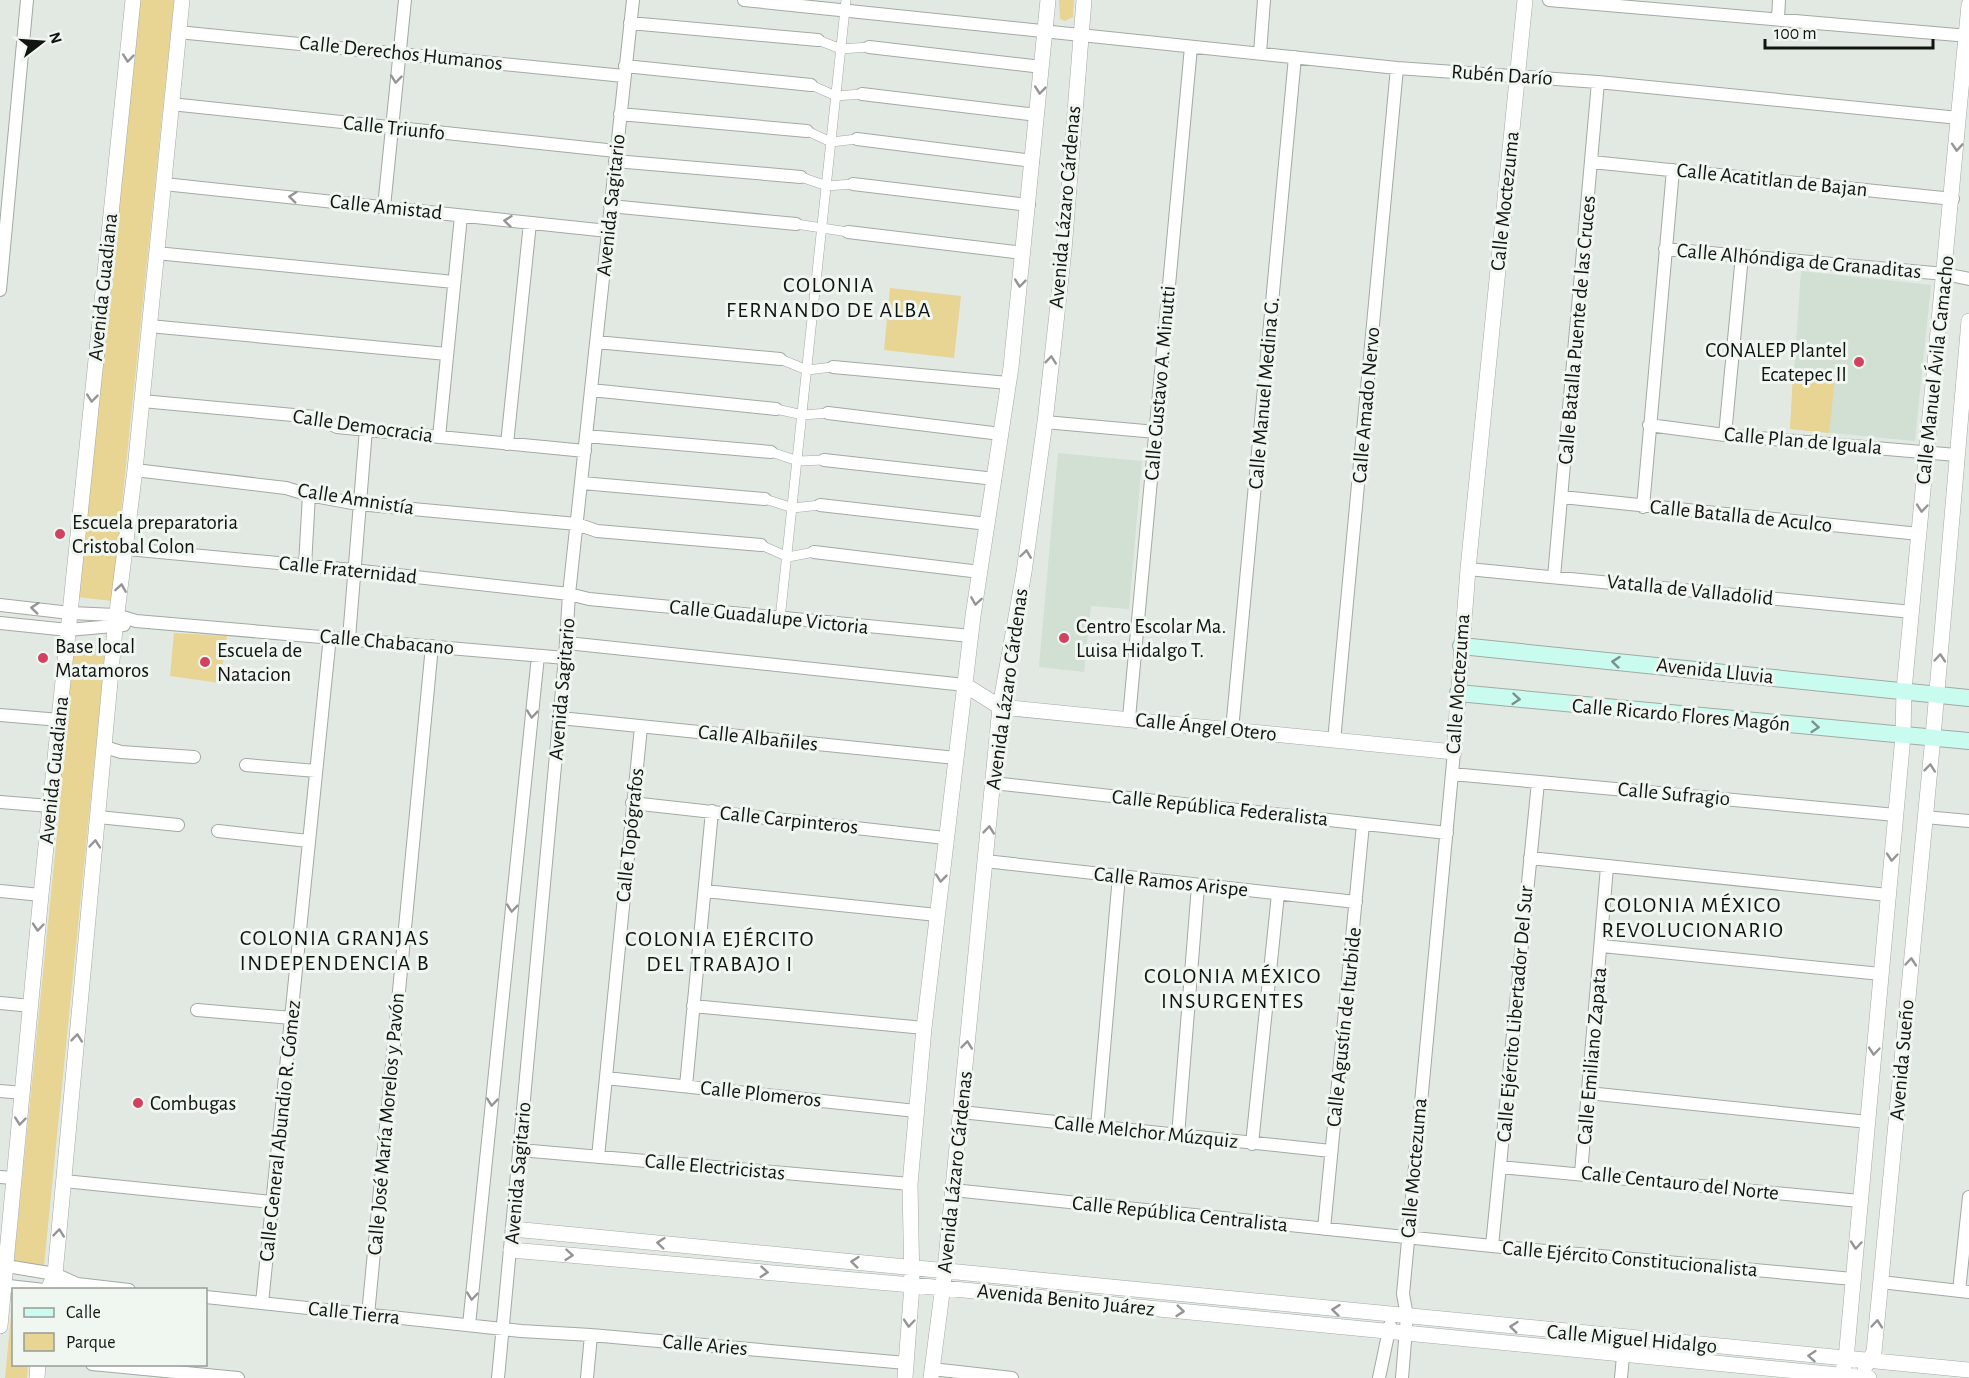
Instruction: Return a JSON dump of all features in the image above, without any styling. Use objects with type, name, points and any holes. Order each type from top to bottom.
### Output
[{"type":"main road","name":"Avenida Lluvia","points":[[1461,646],[1969,698]]},
{"type":"main road","name":"Calle Ricardo Flores Magón","points":[[1458,693],[1969,741]]},
{"type":"street","points":[[0,290],[27,0]]},
{"type":"street","name":"Avenida Guadiana","points":[[0,1326],[7,1178],[23,1093],[41,895],[133,0]]},
{"type":"street","points":[[49,1288],[55,1274],[116,621],[127,549],[182,0]]},
{"type":"street","points":[[384,207],[405,0]]},
{"type":"street","name":"Avenida Sagitario","points":[[498,1378],[566,658],[569,594],[633,0]]},
{"type":"street","name":"Rubén Darío","points":[[744,0],[846,5],[1045,31],[1397,68],[1598,82],[1959,118]]},
{"type":"street","name":"Avenida Lázaro Cárdenas","points":[[905,1371],[913,1268],[910,1184],[924,1028],[971,636],[1008,383],[1029,205],[1048,0]]},
{"type":"street","name":"Avenida Lázaro Cárdenas","points":[[932,1373],[945,1270],[1000,707],[1024,572],[1045,422],[1064,250],[1084,0]]},
{"type":"street","points":[[1260,53],[1264,0]]},
{"type":"street","name":"Calle Moctezuma","points":[[1401,1316],[1447,833],[1468,569],[1525,0]]},
{"type":"street","points":[[1549,0],[1967,36]]},
{"type":"street","points":[[1778,18],[1779,0]]},
{"type":"street","points":[[780,619],[846,5]]},
{"type":"street","name":"Calle Manuel Ávila Camacho","points":[[1903,736],[1904,690],[1953,199],[1969,5]]},
{"type":"street","points":[[630,22],[818,40],[841,49],[869,47],[1042,67]]},
{"type":"street","name":"Calle Derechos Humanos","points":[[178,32],[811,85]]},
{"type":"street","name":"Calle Gustavo A. Minutti","points":[[1129,718],[1191,47]]},
{"type":"street","name":"Calle Manuel Medina G.","points":[[1232,730],[1295,57]]},
{"type":"street","name":"Calle Amado Nervo","points":[[1334,741],[1397,68]]},
{"type":"street","name":"Calle Batalla Puente de las Cruces","points":[[1554,577],[1598,82]]},
{"type":"street","points":[[811,85],[836,96],[862,94],[1037,115]]},
{"type":"street","name":"Calle Triunfo","points":[[171,104],[801,177]]},
{"type":"street","points":[[620,114],[807,131],[831,142],[857,139],[1033,161]]},
{"type":"street","name":"Calle Acatitlan de Bajan","points":[[1592,162],[1953,199]]},
{"type":"street","points":[[1643,507],[1673,170]]},
{"type":"street","points":[[801,177],[827,186],[853,184],[1029,205]]},
{"type":"street","name":"Calle Amistad","points":[[164,184],[608,231]]},
{"type":"street","points":[[610,206],[796,224],[822,230],[1023,253]]},
{"type":"street","points":[[439,437],[461,216]]},
{"type":"street","points":[[507,444],[530,223]]},
{"type":"street","name":"Calle Alhóndiga de Granaditas","points":[[1665,249],[1945,274],[1969,279]]},
{"type":"street","points":[[156,254],[454,282]]},
{"type":"street","points":[[1725,435],[1742,255]]},
{"type":"street","name":"Calle Manuel Ávila Camacho","points":[[1933,737],[1956,455],[1966,381],[1969,321]]},
{"type":"street","points":[[149,326],[447,354]]},
{"type":"street","points":[[596,342],[780,359],[807,370],[833,367],[1008,383]]},
{"type":"street","points":[[591,390],[776,409],[802,415],[828,413],[1001,434]]},
{"type":"street","name":"Calle Democracia","points":[[142,401],[315,417],[337,426],[585,451]]},
{"type":"street","points":[[1045,422],[1156,432]]},
{"type":"street","name":"Calle Plan de Iguala","points":[[1649,425],[1725,435],[1956,455]]},
{"type":"street","points":[[349,638],[358,504],[366,429]]},
{"type":"street","points":[[586,436],[771,452],[798,461],[824,460],[995,479]]},
{"type":"street","name":"Calle Amnistía","points":[[135,470],[286,488],[309,495],[358,504],[577,524],[597,531],[761,545]]},
{"type":"street","points":[[582,483],[765,499],[793,508],[820,505],[988,524]]},
{"type":"street","points":[[305,565],[309,495]]},
{"type":"street","name":"Calle Batalla de Aculco","points":[[1562,497],[1919,534]]},
{"type":"street","points":[[761,545],[788,557],[814,552],[980,572]]},
{"type":"street","name":"Calle Fraternidad","points":[[127,549],[305,565],[569,594]]},
{"type":"street","name":"Vatalla de Valladolid","points":[[1468,569],[1912,612]]},
{"type":"street","name":"Calle Guadalupe Victoria","points":[[569,594],[589,599],[780,619],[971,636]]},
{"type":"street","name":"Calle Chabacano","points":[[0,605],[116,621],[330,636],[566,658]]},
{"type":"street","name":"Calle Chabacano","points":[[0,622],[68,630],[116,621]]},
{"type":"street","name":"Calle General Abundio R. Gómez","points":[[262,1303],[330,636]]},
{"type":"street","points":[[567,643],[965,685]]},
{"type":"street","name":"Calle José María Morelos y Pavón","points":[[368,1315],[432,646]]},
{"type":"street","name":"Avenida Sagitario","points":[[469,1325],[538,656]]},
{"type":"street","name":"Calle Ángel Otero","points":[[965,685],[1000,707],[1454,752]]},
{"type":"street","points":[[0,715],[60,720]]},
{"type":"street","name":"Calle Albañiles","points":[[560,718],[956,758]]},
{"type":"street","name":"Calle Topógrafos","points":[[598,1157],[641,727]]},
{"type":"street","name":"Avenida Sueño","points":[[1841,1377],[1846,1359],[1903,736]]},
{"type":"street","name":"Avenida Sueño","points":[[1861,1378],[1874,1352],[1933,737]]},
{"type":"street","points":[[105,747],[121,752],[194,757]]},
{"type":"street","points":[[246,765],[316,771]]},
{"type":"street","name":"Calle Sufragio","points":[[1452,774],[1896,815]]},
{"type":"street","name":"Calle Ejército Libertador Del Sur","points":[[1492,1246],[1538,782]]},
{"type":"street","name":"Calle República Federalista","points":[[993,783],[1447,833]]},
{"type":"street","points":[[0,802],[50,806]]},
{"type":"street","name":"Calle Carpinteros","points":[[632,803],[945,838]]},
{"type":"street","points":[[686,1086],[712,811]]},
{"type":"street","points":[[98,817],[178,825]]},
{"type":"street","points":[[1925,817],[1969,821]]},
{"type":"street","name":"Calle Agustín de Iturbide","points":[[1324,1229],[1363,824]]},
{"type":"street","points":[[218,831],[308,841]]},
{"type":"street","points":[[1530,858],[1888,895]]},
{"type":"street","name":"Calle Ramos Arispe","points":[[985,861],[1356,902]]},
{"type":"street","name":"Calle Emiliano Zapata","points":[[1581,1173],[1607,867]]},
{"type":"street","points":[[1097,1128],[1119,876]]},
{"type":"street","points":[[1178,1136],[1198,886]]},
{"type":"street","points":[[0,891],[41,895]]},
{"type":"street","points":[[705,891],[937,915]]},
{"type":"street","points":[[1252,1144],[1278,894]]},
{"type":"street","points":[[1602,946],[1881,974]]},
{"type":"street","points":[[0,1003],[31,1006]]},
{"type":"street","points":[[693,1006],[924,1028]]},
{"type":"street","points":[[197,1010],[292,1018]]},
{"type":"street","name":"Calle Plomeros","points":[[606,1078],[916,1111]]},
{"type":"street","points":[[0,1091],[23,1093]]},
{"type":"street","points":[[1588,1094],[1868,1122]]},
{"type":"street","name":"Calle Melchor Múzquiz","points":[[961,1112],[1331,1151]]},
{"type":"street","name":"Calle Electricistas","points":[[520,1150],[910,1184]]},
{"type":"street","name":"Calle Centauro del Norte","points":[[1500,1167],[1860,1201]]},
{"type":"street","points":[[64,1181],[272,1202]]},
{"type":"street","name":"Calle República Centralista","points":[[953,1190],[1407,1238]]},
{"type":"street","points":[[1881,1282],[1964,1292],[1969,1197]]},
{"type":"street","name":"Avenida Benito Juárez","points":[[513,1228],[1401,1316]]},
{"type":"street","name":"Calle Ejército Constitucionalista","points":[[1407,1238],[1853,1279]]},
{"type":"street","name":"Avenida Benito Juárez","points":[[511,1250],[912,1285],[1406,1334]]},
{"type":"street","points":[[3,1265],[55,1274],[77,1284],[112,1288]]},
{"type":"street","points":[[58,1288],[77,1284]]},
{"type":"street","points":[[2,1285],[30,1288]]},
{"type":"street","name":"Calle Tierra","points":[[207,1297],[503,1329]]},
{"type":"street","points":[[1379,1378],[1386,1332],[1401,1316]]},
{"type":"street","points":[[1401,1316],[1406,1334],[1402,1378]]},
{"type":"street","name":"Calle Miguel Hidalgo","points":[[1401,1316],[1969,1370]]},
{"type":"street","name":"Calle Aries","points":[[503,1329],[591,1335],[905,1371]]},
{"type":"street","name":"Calle Miguel Hidalgo","points":[[1406,1334],[1861,1378]]},
{"type":"street","points":[[587,1378],[591,1335]]},
{"type":"street","points":[[1621,1378],[1623,1356]]},
{"type":"street","points":[[97,1366],[126,1373],[238,1378]]},
{"type":"street","points":[[932,1373],[1012,1378]]},
{"type":"shaded area","name":"CONALEP Plantel Ecatepec II","points":[[1801,271],[1931,285],[1915,441],[1790,429]]},
{"type":"shaded area","points":[[1058,453],[1142,461],[1129,609],[1091,606],[1084,672],[1039,667]]},
{"type":"green space","points":[[138,0],[174,0],[112,601],[77,597]]},
{"type":"green space","points":[[1059,0],[1074,0],[1073,17],[1065,21],[1060,19]]},
{"type":"green space","points":[[890,288],[961,296],[954,358],[884,350]]},
{"type":"green space","points":[[1793,374],[1835,379],[1829,433],[1790,429]]},
{"type":"green space","points":[[174,633],[227,636],[220,683],[170,676]]},
{"type":"green space","points":[[75,643],[106,645],[44,1266],[14,1261],[59,814],[56,813]]},
{"type":"green space","points":[[12,1304],[12,1366],[28,1366],[27,1378],[5,1378]]},
{"type":"place","name":"CONALEP Plantel Ecatepec II","points":[[1859,362]]},
{"type":"place","name":"Escuela preparatoria Cristobal Colon","points":[[60,534]]},
{"type":"place","name":"Centro Escolar Ma. Luisa Hidalgo T.","points":[[1064,638]]},
{"type":"place","name":"Base local Matamoros","points":[[43,658]]},
{"type":"place","name":"Escuela de Natacion","points":[[205,662]]},
{"type":"place","name":"Combugas","points":[[138,1103]]},
{"type":"district","name":"COLONIA FERNANDO DE ALBA","points":[[829,298]]},
{"type":"district","name":"COLONIA MÉXICO REVOLUCIONARIO","points":[[1693,918]]},
{"type":"district","name":"COLONIA GRANJAS INDEPENDENCIA B","points":[[335,950]]},
{"type":"district","name":"COLONIA EJÉRCITO DEL TRABAJO I","points":[[720,952]]},
{"type":"district","name":"COLONIA MÉXICO INSURGENTES","points":[[1233,988]]}]
